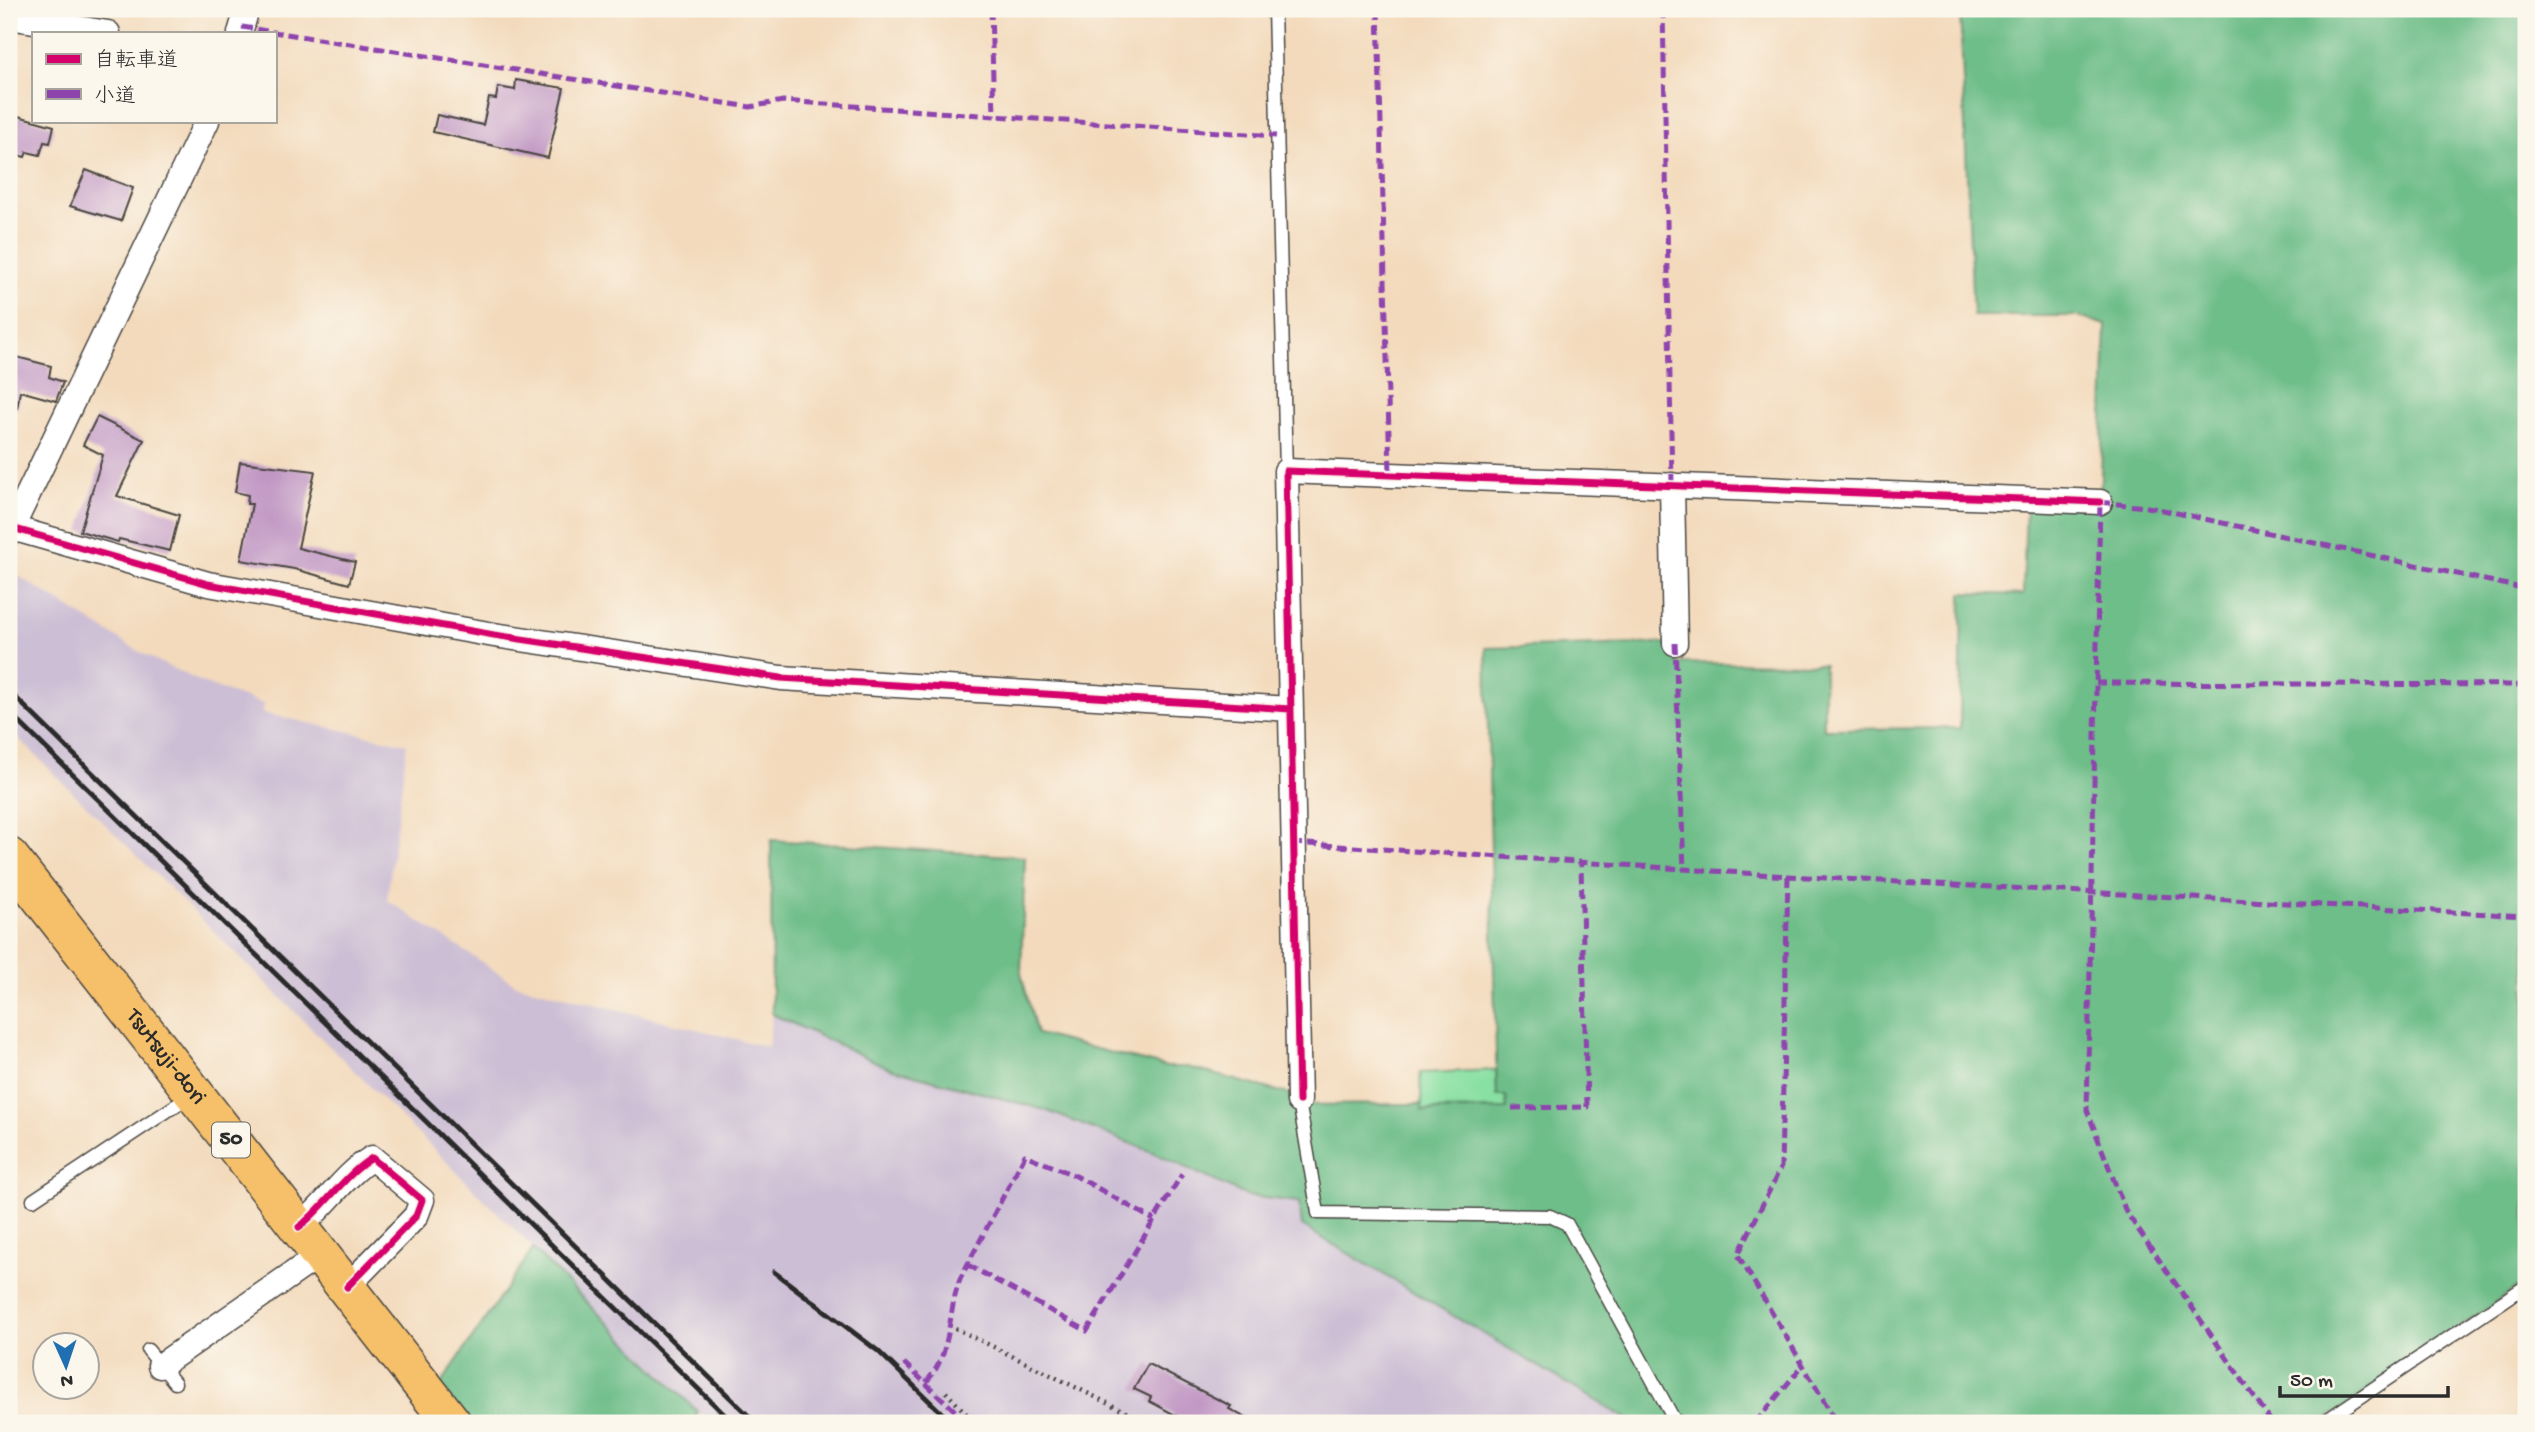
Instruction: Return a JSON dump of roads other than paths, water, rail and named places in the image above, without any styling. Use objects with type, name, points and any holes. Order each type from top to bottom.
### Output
[{"type":"main road","name":"Tsutsuji-dori","points":[[9,857],[452,1423]]},
{"type":"street","points":[[240,32],[247,9]]},
{"type":"street","points":[[9,17],[102,32]]},
{"type":"street","points":[[206,122],[12,525],[208,584],[494,635],[781,678],[1291,709]]},
{"type":"street","points":[[1299,1101],[1286,471],[2100,502]]},
{"type":"street","points":[[1671,485],[1675,643]]},
{"type":"street","points":[[161,1366],[310,1240],[318,1212],[360,1165],[372,1158],[422,1200],[416,1216],[347,1287]]},
{"type":"lane","points":[[1274,9],[1286,471]]},
{"type":"lane","points":[[33,1200],[194,1093]]},
{"type":"lane","points":[[1299,1101],[1318,1213],[1550,1216],[1567,1224],[1676,1423]]},
{"type":"lane","points":[[2322,1423],[2526,1286]]},
{"type":"railway","points":[[9,691],[756,1423]]},
{"type":"railway","points":[[9,712],[733,1423]]},
{"type":"railway","points":[[774,1272],[878,1351],[952,1423]]}]
